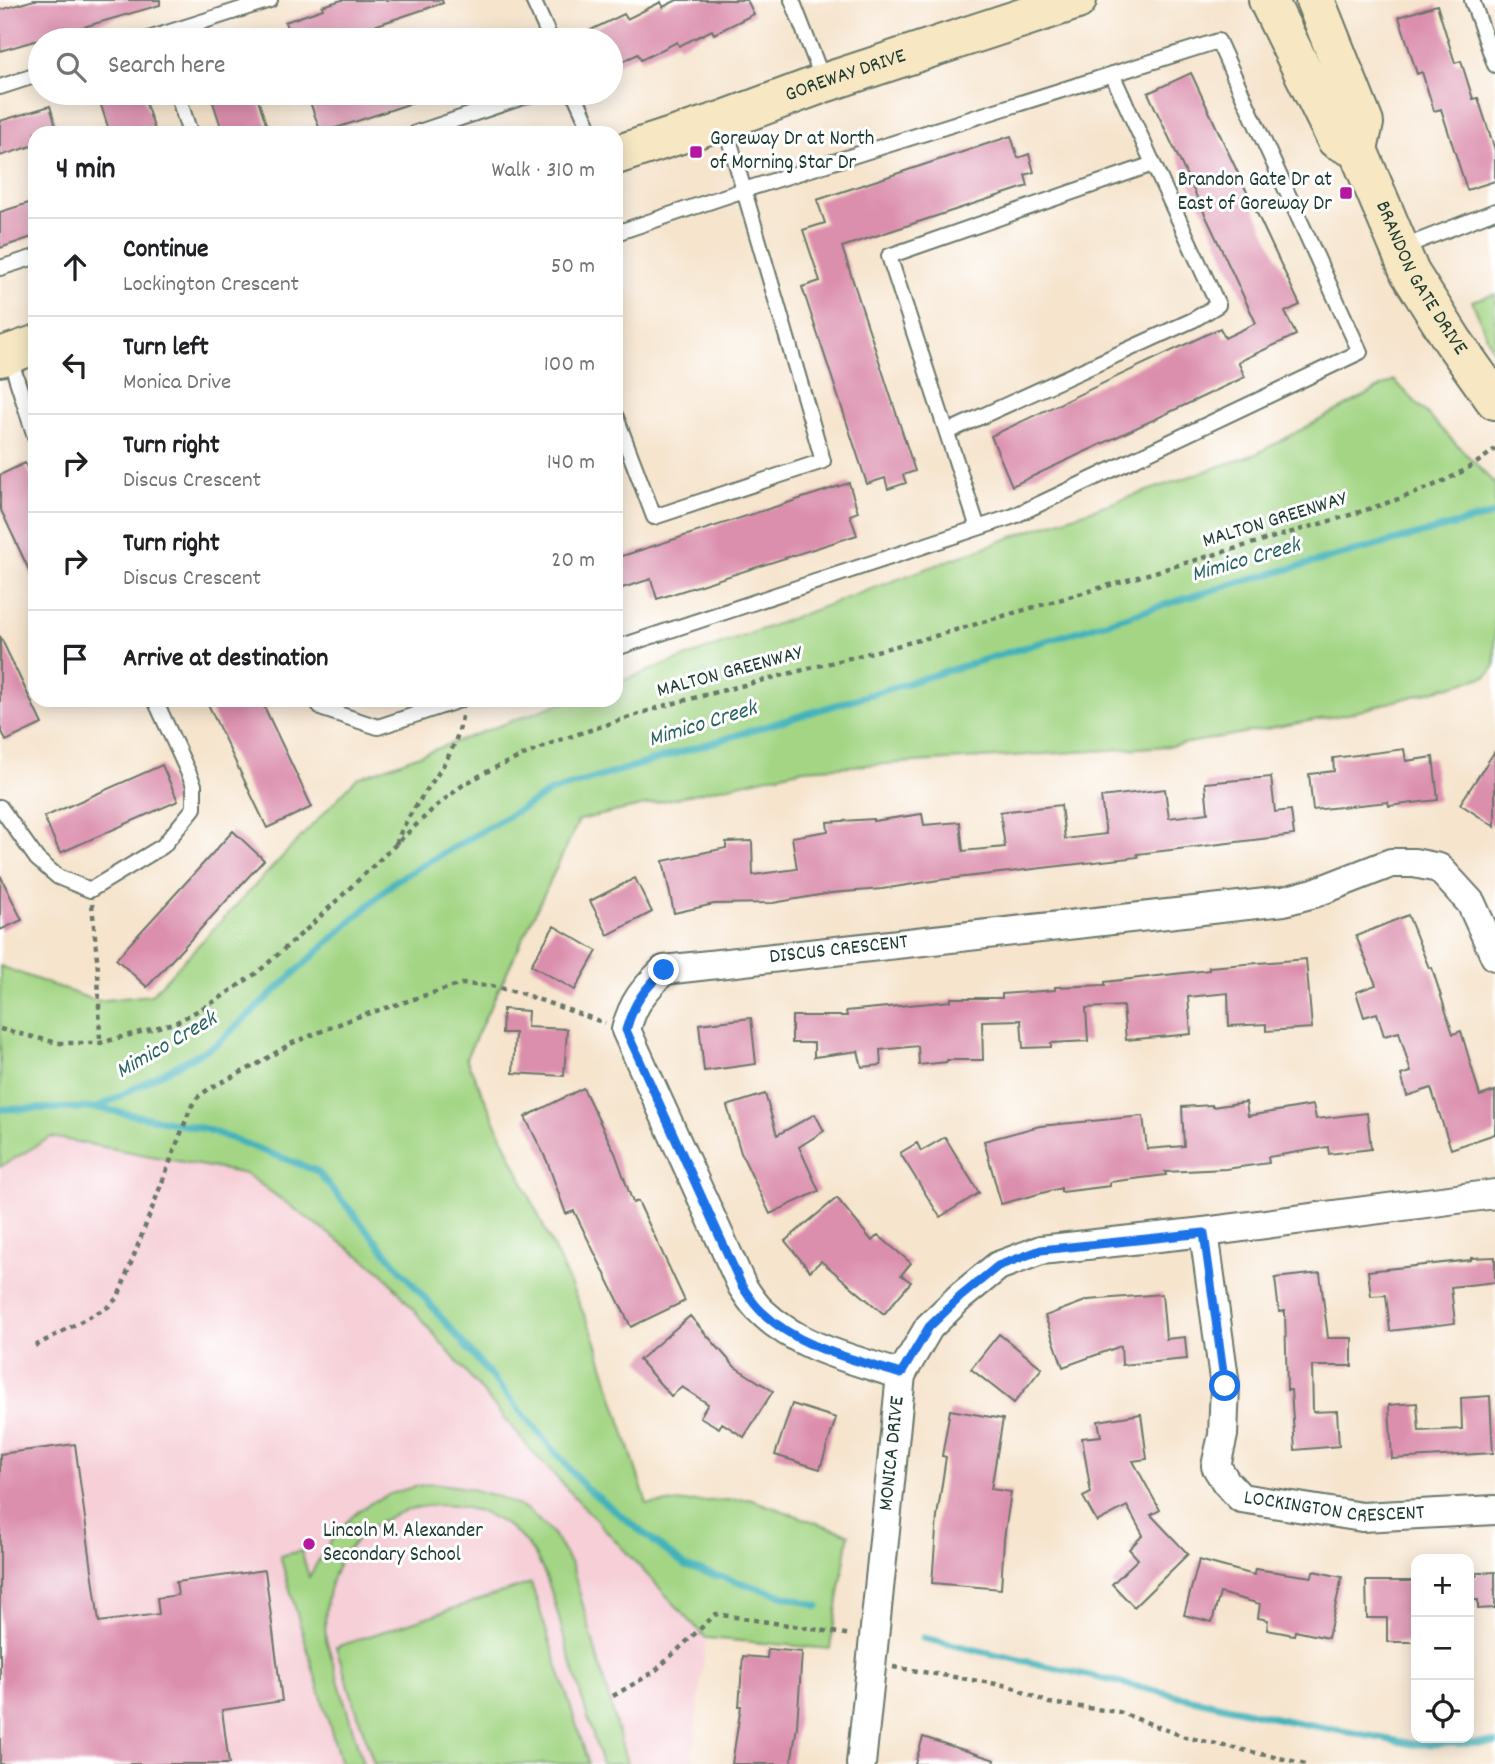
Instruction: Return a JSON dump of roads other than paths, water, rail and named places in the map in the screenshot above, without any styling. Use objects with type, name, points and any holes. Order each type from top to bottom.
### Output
[{"type":"street","name":"GOREWAY DRIVE","points":[[623,153],[1077,0]]},
{"type":"street","name":"BRANDON GATE DRIVE","points":[[1269,0],[1336,139],[1357,150],[1410,273],[1495,400]]},
{"type":"street","points":[[1315,0],[1364,123],[1357,150]]},
{"type":"street","name":"DISCUS CRESCENT","points":[[901,1374],[812,1345],[785,1331],[760,1311],[742,1286],[626,1030],[641,993],[664,970],[1284,901],[1314,893],[1391,863],[1414,863],[1439,868],[1471,903],[1495,956]]},
{"type":"street","name":"MONICA DRIVE","points":[[860,1764],[901,1374],[929,1327],[960,1297],[998,1266],[1041,1250],[1204,1233],[1495,1194]]},
{"type":"street","name":"LOCKINGTON CRESCENT","points":[[1204,1233],[1225,1386],[1223,1435],[1216,1465],[1226,1482],[1241,1498],[1363,1517],[1495,1510]]},
{"type":"lane","points":[[187,28],[270,0]]},
{"type":"lane","points":[[533,0],[546,28]]},
{"type":"lane","points":[[792,0],[824,83]]},
{"type":"lane","points":[[1472,0],[1495,65]]},
{"type":"lane","points":[[623,231],[1218,41],[1360,352],[1014,516],[623,646]]},
{"type":"lane","points":[[947,432],[1193,320],[1218,305],[1112,74]]},
{"type":"lane","points":[[0,87],[28,78]]},
{"type":"lane","points":[[181,105],[188,126]]},
{"type":"lane","points":[[437,126],[499,105]]},
{"type":"lane","points":[[579,105],[589,126]]},
{"type":"lane","points":[[623,435],[654,517],[823,461],[724,120]]},
{"type":"lane","points":[[978,528],[889,256],[1153,163]]},
{"type":"lane","points":[[1400,249],[1495,211]]},
{"type":"lane","points":[[0,268],[28,259]]},
{"type":"lane","points":[[14,352],[28,409]]},
{"type":"lane","points":[[0,807],[37,859],[58,877],[90,890],[163,846],[194,808],[194,785],[158,707]]},
{"type":"lane","points":[[321,707],[378,727],[428,707]]},
{"type":"waterway","name":"Mimico Creek","points":[[0,1109],[97,1108],[217,1044],[395,881],[550,792],[1236,583],[1495,514]]},
{"type":"waterway","points":[[98,1108],[206,1129],[317,1171],[585,1487],[685,1566],[818,1606]]},
{"type":"waterway","points":[[923,1638],[1289,1721],[1412,1744],[1495,1743]]},
{"type":"place","name":"Goreway Dr at North of Morning Star Dr","points":[[696,152]]},
{"type":"place","name":"Brandon Gate Dr at East of Goreway Dr","points":[[1346,193]]},
{"type":"place","name":"Lincoln M. Alexander Secondary School","points":[[309,1544]]}]
